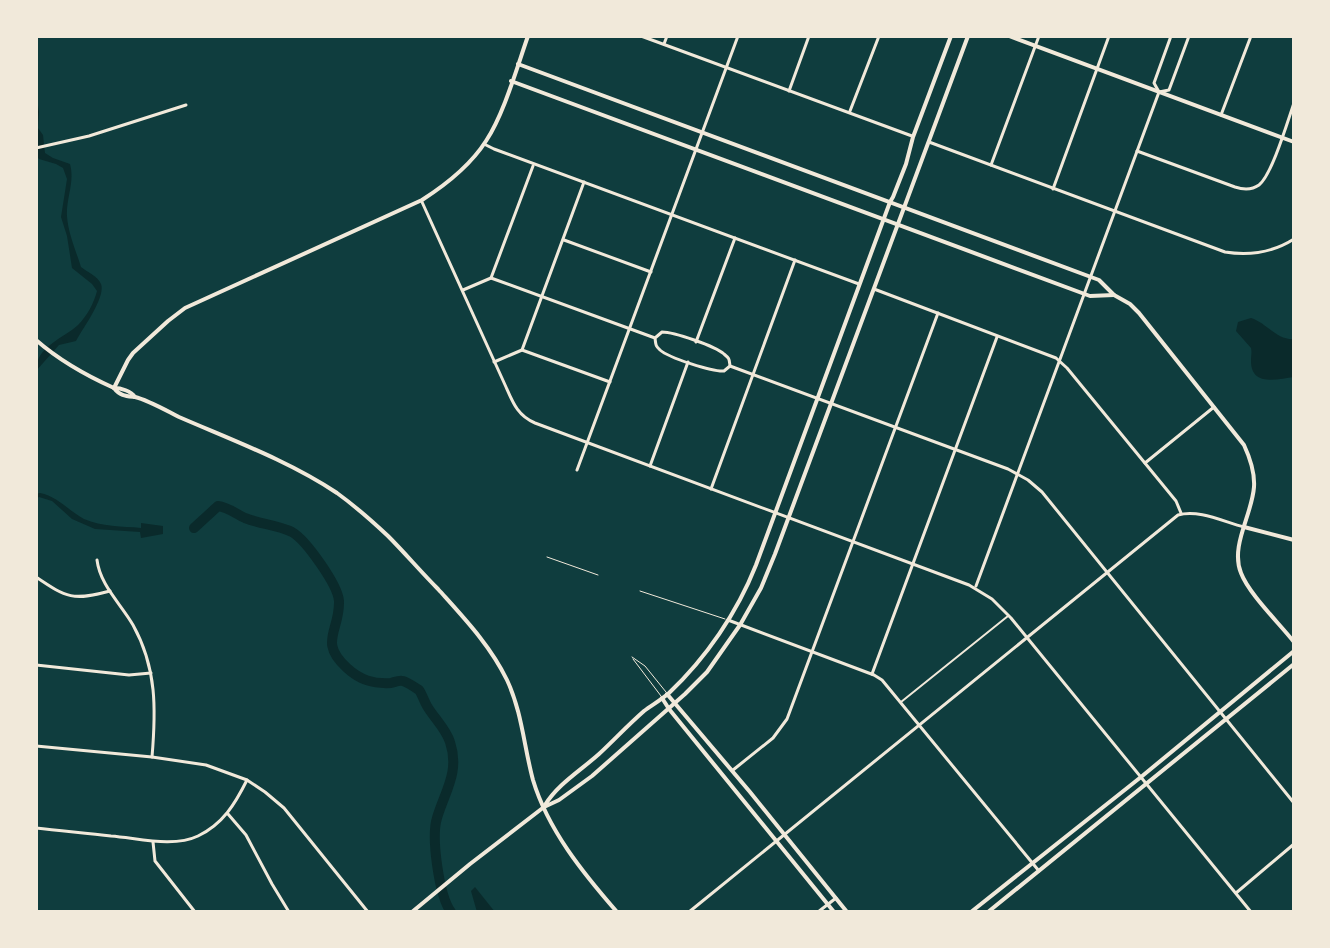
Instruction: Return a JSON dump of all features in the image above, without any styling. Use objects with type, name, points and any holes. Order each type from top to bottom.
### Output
[{"type":"street","points":[[114,388],[133,353],[176,314],[422,200],[458,173],[484,144],[492,130],[528,36]]},
{"type":"street","points":[[641,36],[913,137]]},
{"type":"street","points":[[664,44],[667,36]]},
{"type":"street","points":[[577,470],[738,36]]},
{"type":"street","points":[[789,91],[809,36]]},
{"type":"street","points":[[850,113],[879,36]]},
{"type":"street","points":[[544,807],[553,792],[667,694],[701,657],[728,620],[751,576],[951,36]]},
{"type":"street","points":[[412,912],[544,807],[590,777],[669,709],[707,672],[740,625],[761,588],[789,519],[968,36]]},
{"type":"street","points":[[1009,36],[1294,142]]},
{"type":"street","points":[[991,165],[1039,36]]},
{"type":"street","points":[[1053,189],[1109,36]]},
{"type":"street","points":[[975,588],[1159,92],[1154,83],[1171,36]]},
{"type":"street","points":[[1159,92],[1169,90],[1189,36]]},
{"type":"street","points":[[1221,115],[1251,36]]},
{"type":"street","points":[[518,64],[1101,281],[1139,313],[1244,445],[1251,461],[1254,488],[1238,559],[1242,576],[1294,642]]},
{"type":"street","points":[[511,81],[1084,294],[1114,295]]},
{"type":"street","points":[[1137,151],[1235,187],[1256,187],[1267,176],[1294,103]]},
{"type":"street","points":[[36,148],[89,136],[186,105]]},
{"type":"street","points":[[929,142],[1213,248],[1236,254],[1263,253],[1294,239]]},
{"type":"street","points":[[484,144],[860,284]]},
{"type":"street","points":[[491,278],[534,164]]},
{"type":"street","points":[[522,350],[584,182]]},
{"type":"street","points":[[422,200],[494,362],[514,405],[522,415],[587,443],[975,588],[992,599],[1251,912]]},
{"type":"street","points":[[696,342],[735,238]]},
{"type":"street","points":[[563,240],[651,272]]},
{"type":"street","points":[[711,489],[795,260]]},
{"type":"street","points":[[463,290],[491,278],[655,338]]},
{"type":"street","points":[[874,289],[1060,361],[1176,501],[1181,513]]},
{"type":"street","points":[[733,771],[783,726],[938,313]]},
{"type":"street","points":[[667,332],[696,342],[722,352],[730,366],[719,372],[688,362],[662,352],[655,344],[655,338],[667,332]]},
{"type":"street","points":[[872,674],[998,335]]},
{"type":"street","points":[[36,340],[77,371],[114,388],[117,393],[135,397],[317,481],[339,494],[388,536],[473,627],[492,653],[513,696],[534,781],[544,807],[562,842],[616,912]]},
{"type":"street","points":[[494,362],[522,350],[610,382]]},
{"type":"street","points":[[650,466],[688,362]]},
{"type":"street","points":[[730,366],[1018,473],[1028,480],[1042,492],[1294,803]]},
{"type":"street","points":[[1145,463],[1215,407]]},
{"type":"street","points":[[689,912],[1181,513],[1197,514],[1294,540]]},
{"type":"street","points":[[97,560],[103,581],[132,623],[144,647],[154,690],[152,757]]},
{"type":"street","points":[[36,577],[57,591],[72,596],[85,598],[110,591]]},
{"type":"street","points":[[901,702],[1008,615]]},
{"type":"street","points":[[728,620],[872,674],[886,684],[1039,871]]},
{"type":"street","points":[[971,912],[1294,651]]},
{"type":"street","points":[[988,912],[1294,664]]},
{"type":"street","points":[[36,665],[129,675],[151,673]]},
{"type":"street","points":[[667,694],[847,912]]},
{"type":"street","points":[[662,698],[834,912]]},
{"type":"street","points":[[36,746],[206,765],[247,780],[284,808],[368,912]]},
{"type":"street","points":[[36,828],[153,840],[195,838],[228,814],[247,780]]},
{"type":"street","points":[[228,814],[246,835],[289,912]]},
{"type":"street","points":[[153,840],[155,861],[195,912]]},
{"type":"street","points":[[1236,893],[1294,844]]},
{"type":"street","points":[[818,912],[836,898]]},
{"type":"lane","points":[[547,557],[598,575]]},
{"type":"lane","points":[[640,591],[728,620]]},
{"type":"lane","points":[[662,698],[632,657],[645,666],[667,694]]},
{"type":"water","points":[[36,92],[38,128],[43,135],[45,153],[70,164],[72,177],[67,216],[81,267],[97,279],[102,290],[76,341],[59,345],[36,371],[40,355],[78,325],[92,305],[97,291],[72,268],[61,217],[67,179],[63,168],[36,155]]},
{"type":"water","points":[[1251,318],[1282,337],[1294,339],[1294,377],[1266,380],[1255,375],[1251,348],[1236,331],[1238,322]]},
{"type":"water","points":[[36,494],[52,497],[91,522],[141,528],[141,523],[163,526],[163,534],[141,538],[140,532],[95,529],[72,519],[52,501],[36,499]]},
{"type":"water","points":[[475,887],[495,912],[477,912],[471,891]]},
{"type":"waterway","points":[[194,528],[218,506],[292,532],[320,564],[337,594],[338,611],[332,643],[338,659],[357,676],[367,680],[384,683],[403,681],[419,690],[446,733],[453,753],[450,781],[435,827],[440,880],[451,912]]}]
